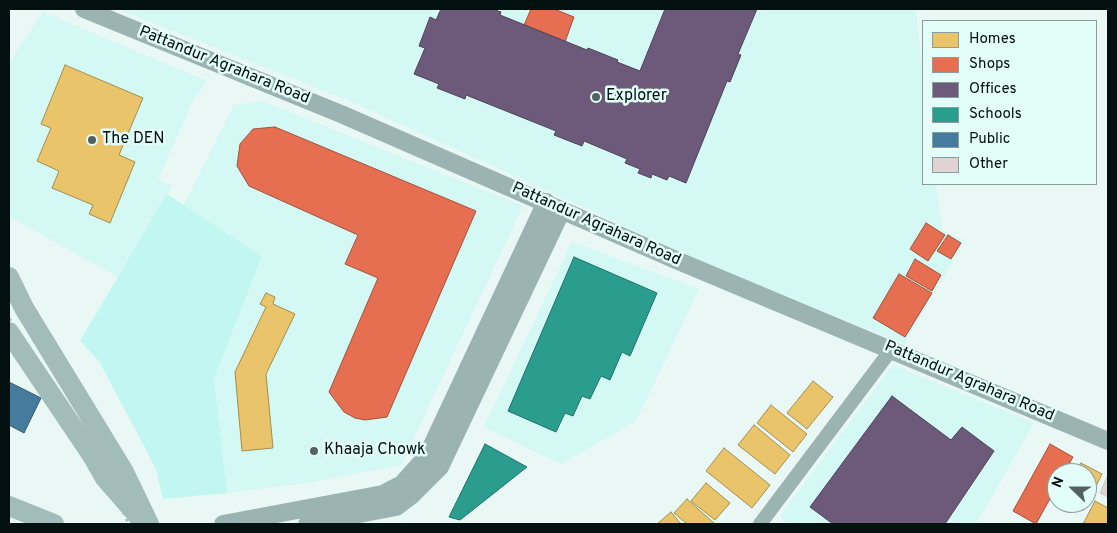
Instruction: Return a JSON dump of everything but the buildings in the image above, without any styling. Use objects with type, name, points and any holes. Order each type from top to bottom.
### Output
[{"type":"main road","points":[[9,277],[24,308],[124,472],[150,524]]},
{"type":"main road","points":[[9,332],[93,457],[105,478],[144,524]]},
{"type":"main road","points":[[9,506],[54,524]]},
{"type":"street","name":"Pattandur Agrahara Road","points":[[84,9],[341,114],[891,350],[1108,440]]},
{"type":"street","points":[[223,524],[383,494],[402,484],[427,456],[546,202]]},
{"type":"street","points":[[307,524],[396,507],[412,495],[440,467],[562,210]]},
{"type":"street","points":[[760,524],[891,350]]},
{"type":"shaded area","points":[[118,9],[916,9],[922,64],[922,185],[936,185],[942,230],[965,241],[904,344],[708,264],[347,100]]},
{"type":"shaded area","name":"The DEN","points":[[43,12],[207,81],[193,101],[158,179],[172,186],[118,277],[10,217],[9,214],[9,63]]},
{"type":"shaded area","points":[[262,101],[523,206],[401,465],[307,483],[227,493],[214,378],[262,258],[184,205],[234,105]]},
{"type":"shaded area","points":[[167,194],[262,257],[214,378],[227,493],[163,499],[156,469],[99,361],[80,341]]},
{"type":"shaded area","points":[[572,242],[699,289],[636,421],[561,464],[484,427]]},
{"type":"shaded area","points":[[893,365],[1034,423],[976,524],[788,524],[780,516]]},
{"type":"railway","points":[[9,294],[14,305],[116,463],[142,524]]},
{"type":"railway","points":[[9,319],[106,470],[129,524]]},
{"type":"place","name":"Explorer","points":[[596,97]]},
{"type":"place","name":"The DEN","points":[[92,140]]},
{"type":"place","name":"Khaaja Chowk","points":[[314,451]]}]
